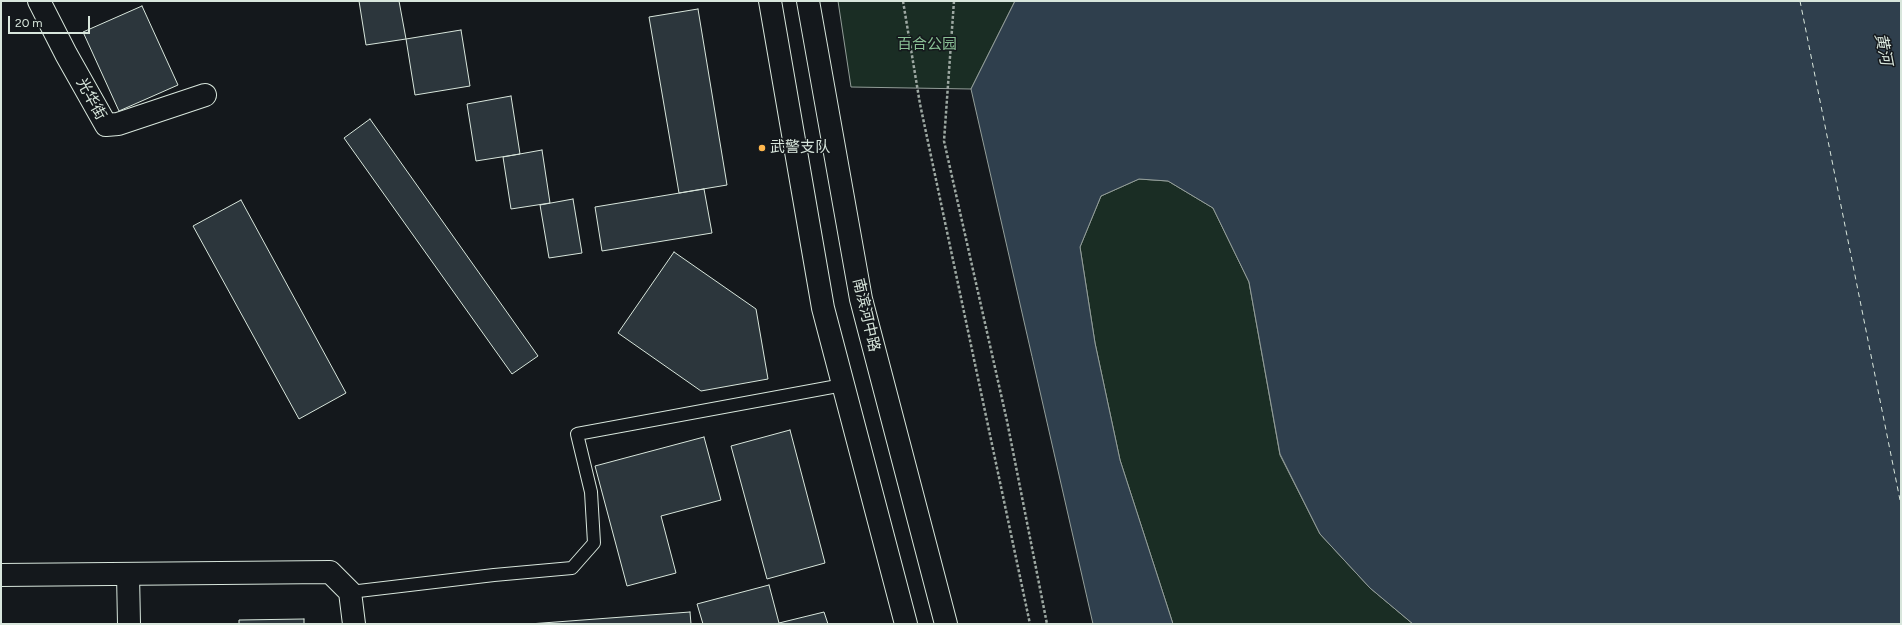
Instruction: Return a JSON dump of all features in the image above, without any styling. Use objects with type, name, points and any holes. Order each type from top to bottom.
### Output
[{"type":"main road","name":"光华街","points":[[39,1],[66,54],[106,125],[118,124],[205,95]]},
{"type":"main road","points":[[770,1],[823,308],[906,624]]},
{"type":"main road","name":"南滨河中路","points":[[808,1],[861,300],[946,624]]},
{"type":"main road","points":[[1,575],[330,572],[350,592],[354,624]]},
{"type":"main road","points":[[128,574],[129,624]]},
{"type":"lane","points":[[350,592],[494,575],[572,568],[594,543],[591,492],[577,434],[842,385]]},
{"type":"path","points":[[904,1],[920,104],[1030,624]]},
{"type":"path","points":[[954,1],[944,141],[1007,421],[1047,624]]},
{"type":"green space","name":"百合公园","points":[[838,1],[1015,1],[971,89],[851,87]]},
{"type":"green space","points":[[1139,179],[1168,181],[1213,208],[1249,282],[1280,455],[1320,534],[1370,588],[1413,624],[1173,624],[1120,460],[1095,343],[1080,247],[1101,196]]},
{"type":"water","name":"黄河","points":[[1015,1],[1901,1],[1901,624],[1413,624],[1370,588],[1320,534],[1280,454],[1249,282],[1213,208],[1168,181],[1139,179],[1101,196],[1080,247],[1095,343],[1120,460],[1173,624],[1093,624],[971,89]]},
{"type":"building","points":[[359,1],[399,1],[406,39],[366,45]]},
{"type":"building","points":[[142,6],[178,85],[119,111],[83,32]]},
{"type":"building","points":[[698,9],[727,185],[679,193],[649,17]]},
{"type":"building","points":[[461,30],[470,86],[415,95],[406,39]]},
{"type":"building","points":[[511,96],[520,154],[476,161],[467,104]]},
{"type":"building","points":[[370,119],[538,356],[512,374],[344,138]]},
{"type":"building","points":[[542,150],[550,203],[511,209],[503,157]]},
{"type":"building","points":[[704,189],[712,233],[602,251],[595,207]]},
{"type":"building","points":[[573,199],[582,253],[549,258],[540,205]]},
{"type":"building","points":[[241,200],[346,393],[299,419],[193,226]]},
{"type":"building","points":[[674,252],[756,309],[768,379],[701,391],[618,333]]},
{"type":"building","points":[[790,430],[825,563],[767,579],[731,446]]},
{"type":"building","points":[[704,437],[721,500],[661,516],[676,573],[627,586],[595,466]]},
{"type":"building","points":[[769,585],[779,623],[824,612],[828,624],[703,624],[697,604]]},
{"type":"building","points":[[690,612],[691,624],[529,624]]},
{"type":"building","points":[[304,619],[304,624],[239,624],[239,620]]},
{"type":"ferry route","points":[[1800,1],[1901,505]]},
{"type":"place","name":"武警支队","points":[[762,148]]}]
